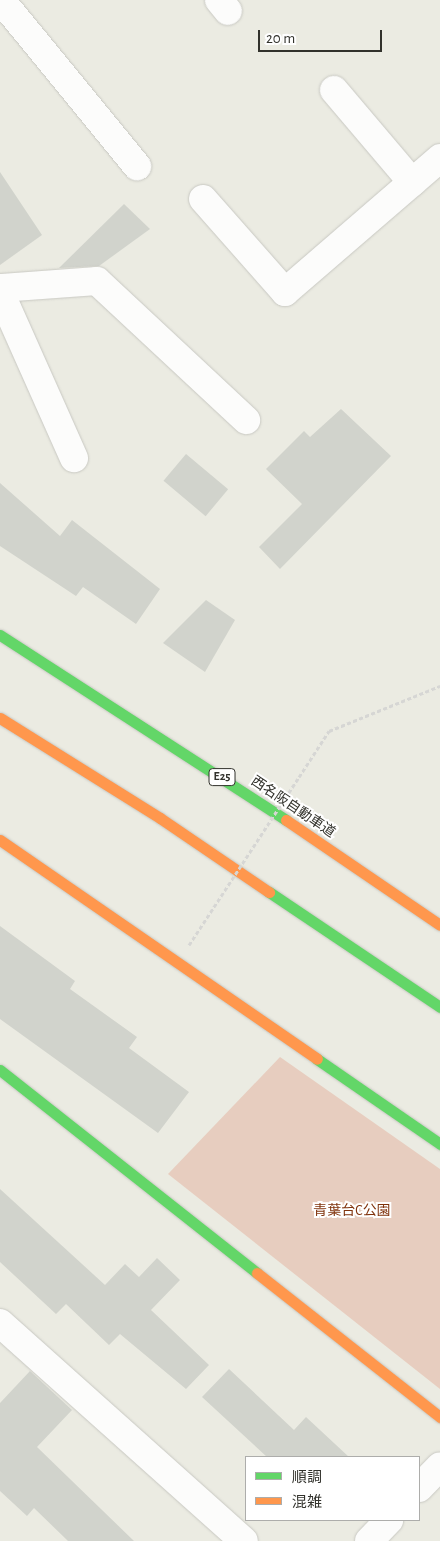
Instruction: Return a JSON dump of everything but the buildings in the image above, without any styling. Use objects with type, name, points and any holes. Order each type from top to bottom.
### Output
[{"type":"main road","name":"西名阪自動車道","points":[[0,636],[192,757],[440,925]]},
{"type":"main road","points":[[0,718],[160,818],[440,1007]]},
{"type":"main road","points":[[0,840],[440,1144]]},
{"type":"main road","points":[[0,1070],[440,1417]]},
{"type":"street","points":[[1,1],[138,166]]},
{"type":"street","points":[[334,90],[412,182]]},
{"type":"street","points":[[203,199],[285,292],[440,158]]},
{"type":"street","points":[[0,288],[97,281],[246,420]]},
{"type":"street","points":[[0,292],[74,458]]},
{"type":"street","points":[[0,1323],[244,1541]]},
{"type":"street","points":[[420,1487],[440,1466]]},
{"type":"street","points":[[369,1541],[388,1521]]},
{"type":"path","points":[[189,945],[329,731],[440,686]]},
{"type":"green space","name":"青葉台C公園","points":[[280,1057],[440,1169],[440,1389],[168,1174]]},
{"type":"traffic: fast","points":[[0,635],[286,820]]},
{"type":"traffic: fast","points":[[269,892],[440,1007]]},
{"type":"traffic: fast","points":[[317,1059],[440,1144]]},
{"type":"traffic: fast","points":[[0,1070],[257,1273]]},
{"type":"traffic: slow","points":[[0,718],[160,818],[269,892]]},
{"type":"traffic: slow","points":[[286,820],[440,925]]},
{"type":"traffic: slow","points":[[0,840],[317,1059]]},
{"type":"traffic: slow","points":[[257,1273],[440,1417]]}]
